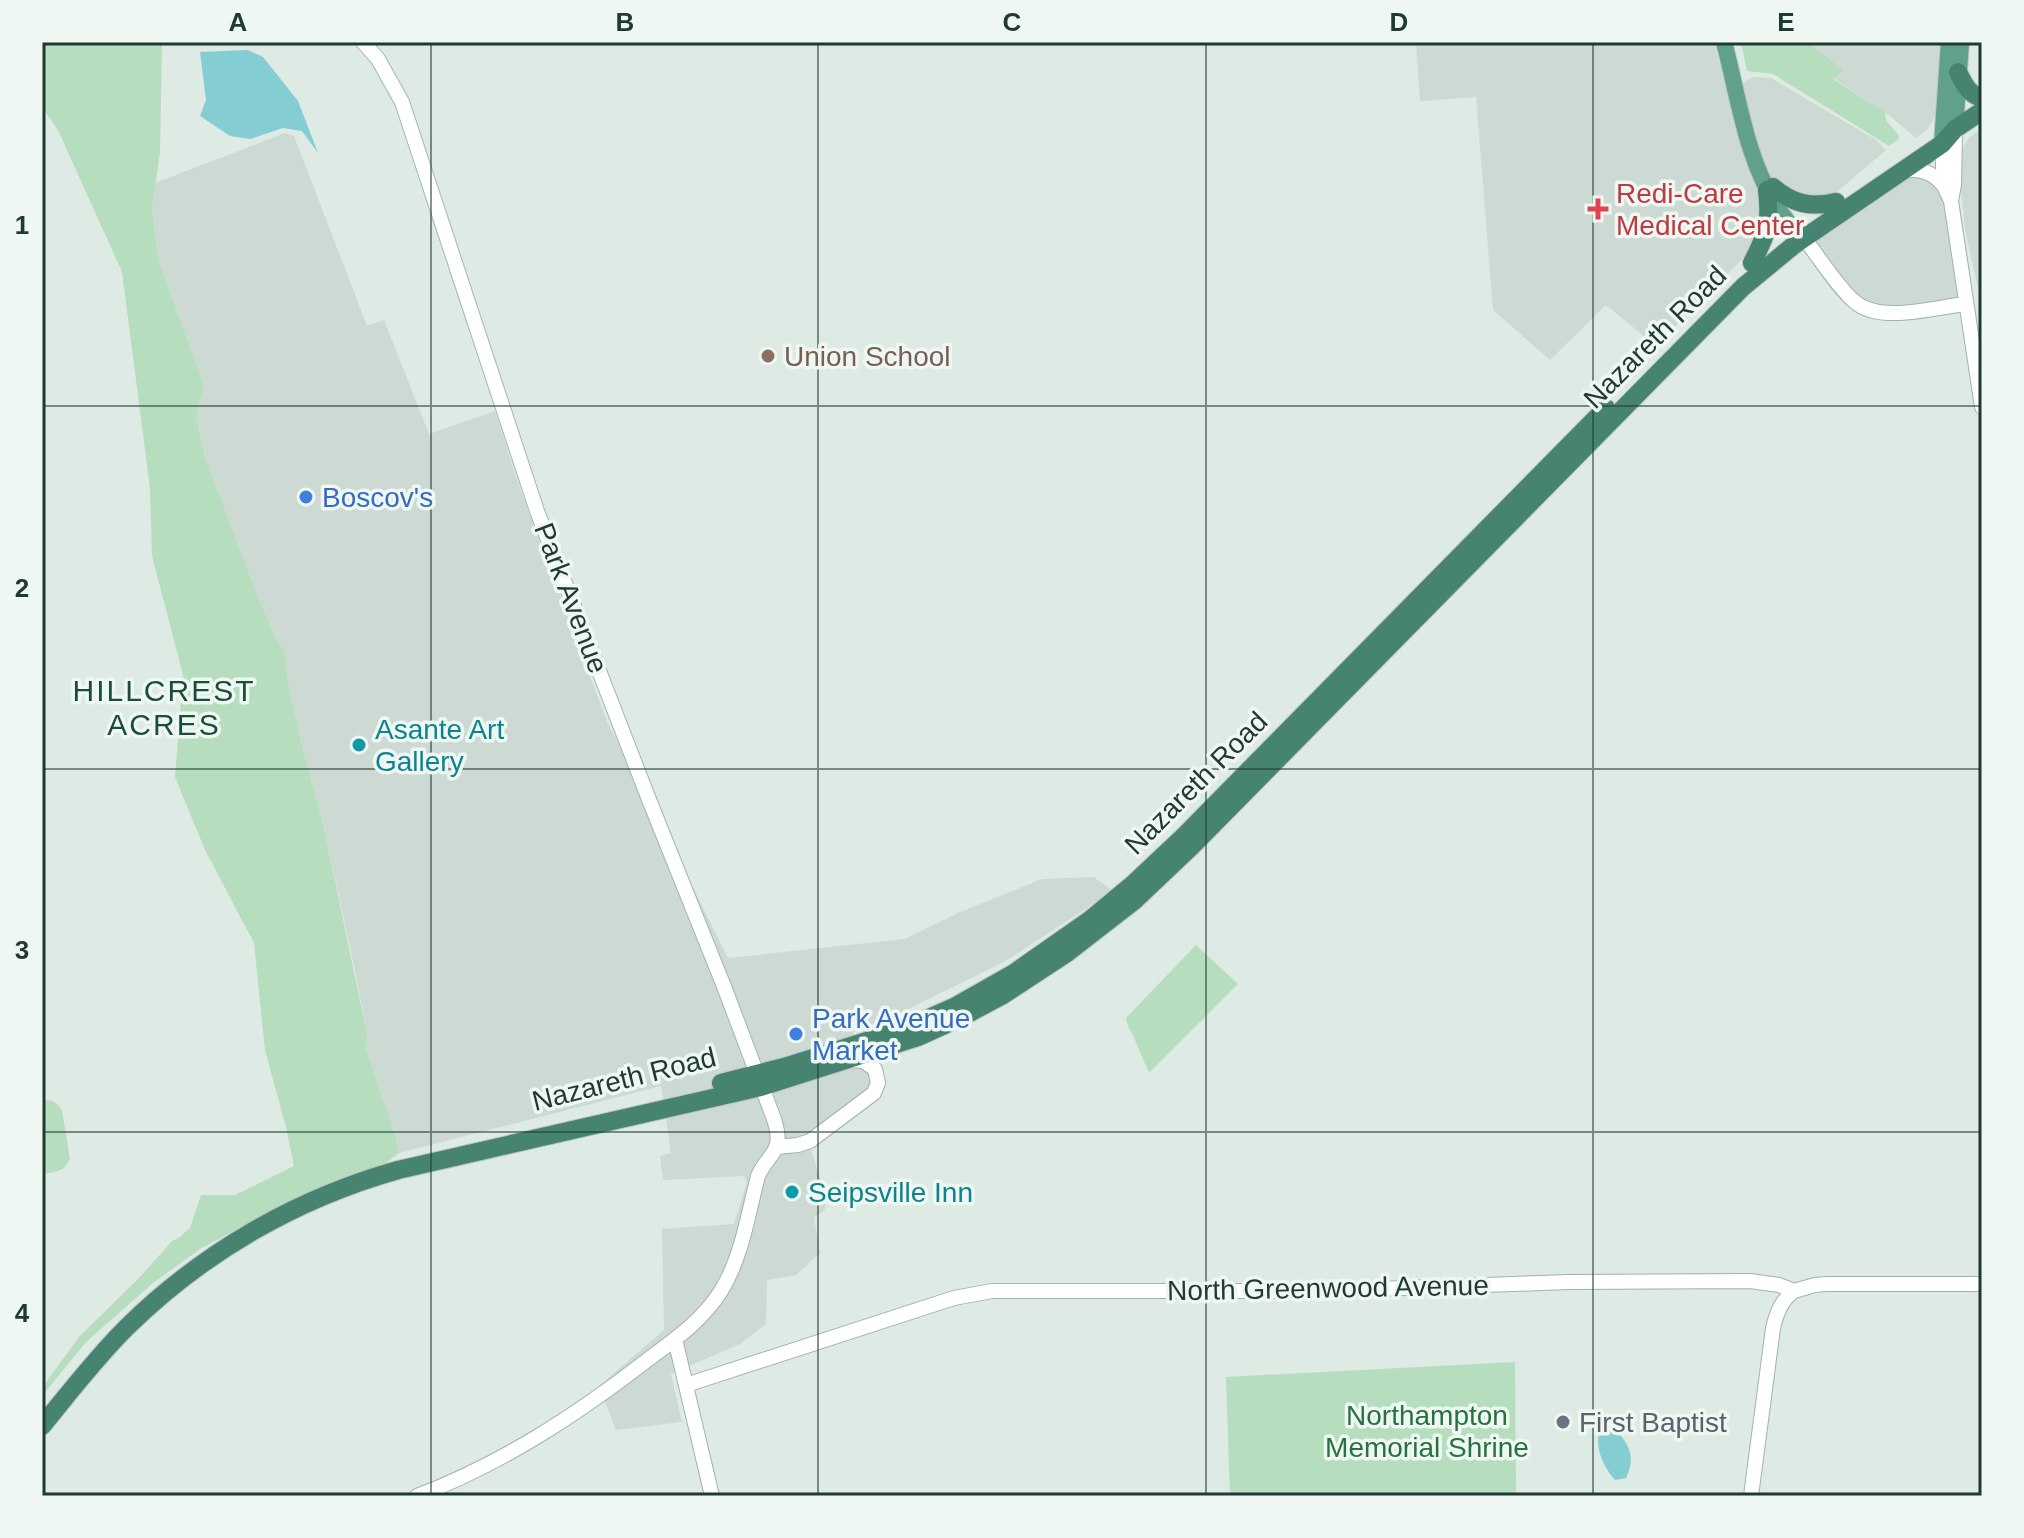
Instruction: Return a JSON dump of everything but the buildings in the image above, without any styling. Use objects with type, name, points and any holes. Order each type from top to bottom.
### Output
[{"type":"highway","points":[[1958,72],[1974,96],[1982,98]]},
{"type":"highway","points":[[1947,134],[1982,111]]},
{"type":"highway","name":"Nazareth Road","points":[[759,1081],[954,1007],[1060,942],[1126,891],[1752,263],[1904,170],[1947,134]]},
{"type":"highway","name":"Nazareth Road","points":[[42,1426],[119,1336],[158,1298],[236,1241],[309,1202],[398,1170],[850,1060],[941,1027],[1003,995],[1067,953],[1134,901],[1220,818],[1799,232],[1836,202],[1947,134]]},
{"type":"highway","points":[[1752,263],[1768,228],[1770,188],[1801,204],[1819,206],[1836,202]]},
{"type":"main road","points":[[1724,42],[1751,153],[1799,232]]},
{"type":"main road","points":[[1947,134],[1949,42]]},
{"type":"main road","points":[[1947,134],[1961,42]]},
{"type":"street","name":"Park Avenue","points":[[363,42],[378,59],[402,102],[537,511],[774,1119],[776,1147]]},
{"type":"street","points":[[1944,186],[1947,134]]},
{"type":"street","points":[[1947,134],[1954,185],[1951,201]]},
{"type":"street","points":[[1904,170],[1929,173],[1944,186],[1951,201],[1982,407]]},
{"type":"street","points":[[1799,232],[1853,300],[1865,308],[1897,313],[1966,304]]},
{"type":"street","points":[[417,1496],[470,1474],[542,1435],[613,1387],[702,1315],[726,1282],[737,1257],[759,1171],[776,1147],[805,1144],[877,1088],[878,1077],[873,1067],[861,1060],[850,1060]]},
{"type":"street","points":[[774,1119],[794,1135],[821,1133]]},
{"type":"street","name":"North Greenwood Avenue","points":[[686,1385],[954,1298],[992,1291],[1324,1291],[1565,1282],[1711,1281],[1769,1283],[1794,1291],[1827,1284],[1982,1284]]},
{"type":"street","points":[[1751,1496],[1773,1328],[1779,1307],[1794,1291]]},
{"type":"street","points":[[675,1339],[712,1496]]},
{"type":"shaded area","points":[[1416,42],[1714,42],[1727,91],[1753,77],[1771,78],[1876,140],[1886,150],[1837,192],[1817,199],[1798,195],[1761,223],[1756,245],[1656,346],[1606,305],[1550,360],[1493,310],[1476,97],[1420,101]]},
{"type":"shaded area","points":[[1808,42],[1941,42],[1938,111],[1927,130],[1916,138],[1885,112],[1833,78],[1844,72]]},
{"type":"shaded area","points":[[1982,128],[1982,293],[1979,293],[1965,229],[1960,152],[1969,138]]},
{"type":"shaded area","points":[[285,133],[294,136],[367,326],[384,320],[429,434],[495,411],[517,480],[608,724],[728,958],[905,939],[958,913],[1042,879],[1094,877],[1113,891],[1004,962],[896,1015],[853,1032],[866,1068],[871,1072],[871,1091],[813,1129],[811,1151],[826,1194],[825,1210],[814,1217],[820,1253],[796,1275],[767,1280],[766,1324],[740,1344],[671,1374],[682,1422],[616,1430],[599,1386],[664,1330],[662,1229],[734,1224],[747,1182],[744,1176],[663,1180],[660,1156],[671,1153],[661,1086],[399,1153],[365,1045],[367,1033],[353,961],[290,694],[284,650],[258,597],[205,457],[196,417],[204,385],[158,259],[152,208],[155,183]]},
{"type":"shaded area","points":[[1904,170],[1944,186],[1966,304],[1870,310],[1804,238]]},
{"type":"green space","points":[[42,42],[162,42],[160,152],[152,208],[158,259],[204,385],[196,417],[205,457],[258,597],[284,650],[290,694],[323,824],[367,1034],[365,1045],[399,1153],[382,1166],[278,1207],[200,1249],[153,1283],[86,1342],[42,1396],[42,1388],[79,1337],[172,1241],[190,1228],[201,1195],[235,1195],[294,1166],[265,1050],[254,943],[205,850],[175,777],[183,675],[152,556],[150,488],[122,272],[58,130],[42,107]]},
{"type":"green space","points":[[1741,42],[1808,42],[1844,71],[1833,79],[1885,112],[1886,120],[1899,136],[1898,140],[1889,146],[1773,74],[1747,71]]},
{"type":"green space","points":[[1196,945],[1238,984],[1149,1073],[1126,1018]]},
{"type":"green space","points":[[50,1100],[62,1110],[70,1159],[62,1169],[42,1174],[42,1101]]},
{"type":"green space","name":"Northampton Memorial Shrine","points":[[1515,1362],[1516,1496],[1230,1496],[1226,1377]]},
{"type":"water","points":[[248,50],[263,57],[298,101],[318,153],[302,131],[283,128],[250,139],[230,136],[200,116],[206,100],[200,52]]},
{"type":"water","points":[[1604,1420],[1618,1432],[1630,1452],[1630,1468],[1626,1478],[1615,1480],[1602,1459],[1598,1440]]},
{"type":"place","name":"Redi-Care Medical Center","points":[[1598,209]]},
{"type":"place","name":"Union School","points":[[768,356]]},
{"type":"place","name":"Boscov's","points":[[306,497]]},
{"type":"place","name":"Asante Art Gallery","points":[[359,745]]},
{"type":"place","name":"Park Avenue Market","points":[[796,1034]]},
{"type":"place","name":"Seipsville Inn","points":[[792,1192]]},
{"type":"place","name":"First Baptist","points":[[1563,1422]]},
{"type":"district","name":"HILLCREST ACRES","points":[[164,707]]}]
